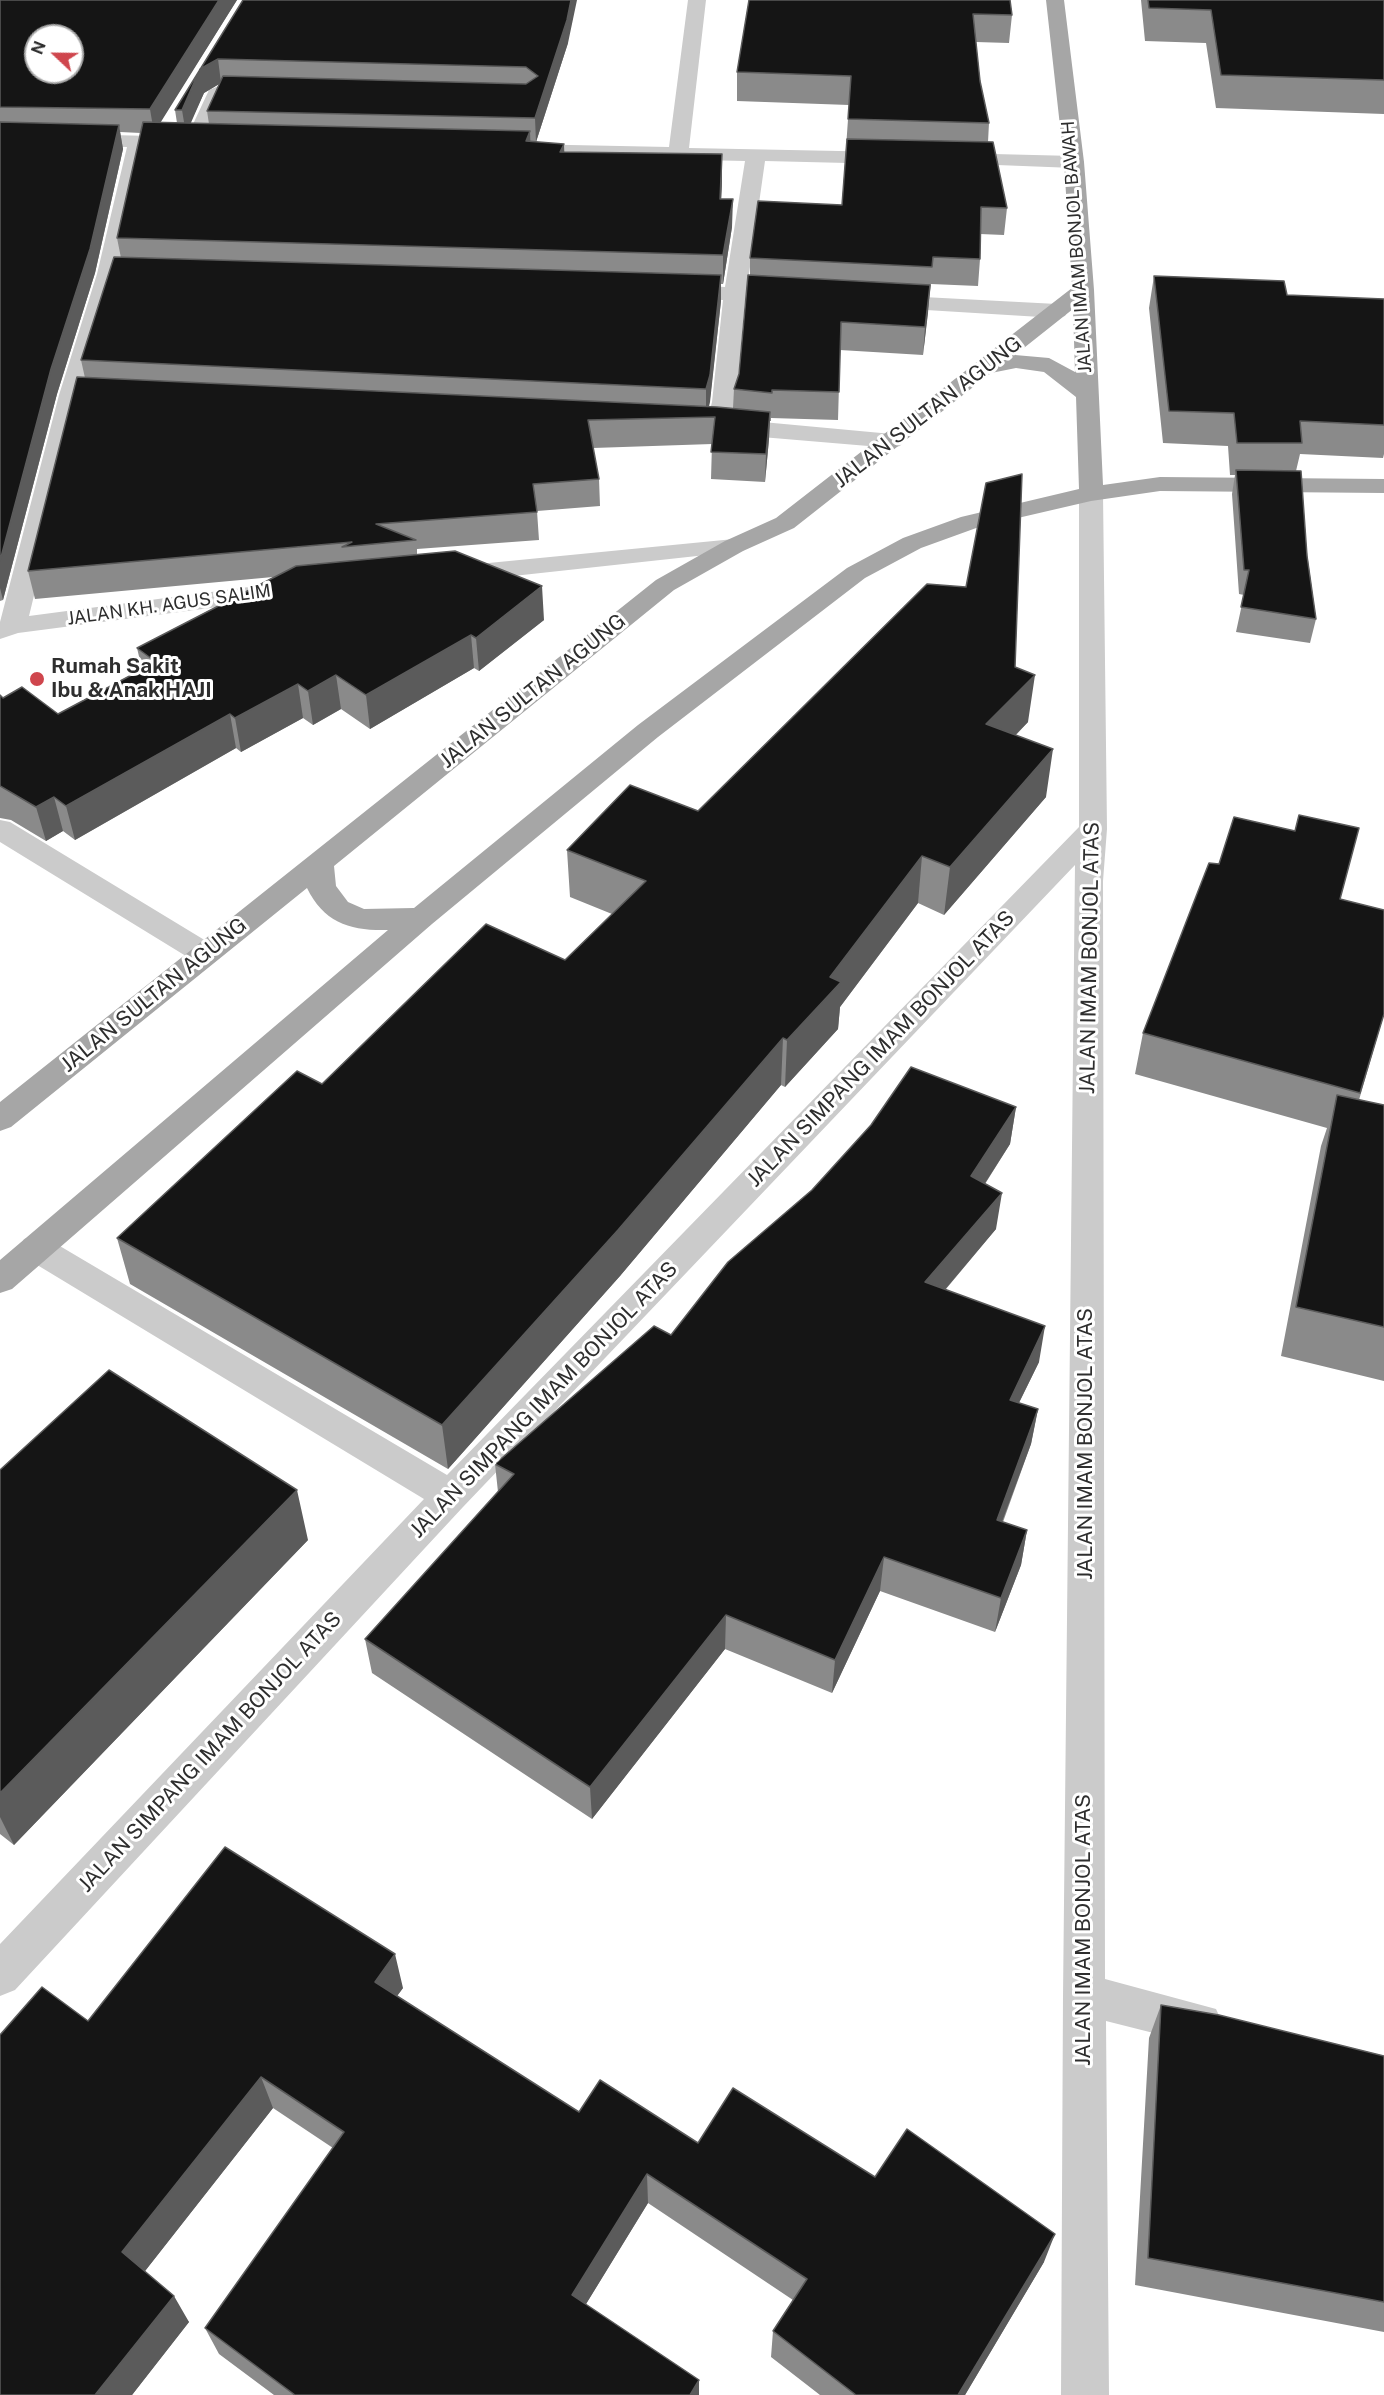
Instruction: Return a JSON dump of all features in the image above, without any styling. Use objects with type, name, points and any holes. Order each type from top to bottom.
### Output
[{"type":"main road","name":"JALAN IMAM BONJOL BAWAH","points":[[1055,0],[1074,162],[1083,290],[1085,393],[1091,494]]},
{"type":"main road","name":"JALAN SULTAN AGUNG","points":[[0,1119],[665,585],[734,546],[784,523],[1083,290]]},
{"type":"main road","points":[[985,368],[1022,360],[1043,363],[1059,369],[1085,393]]},
{"type":"main road","points":[[0,1280],[422,917],[648,731],[856,573],[912,543],[970,522],[1031,506],[1091,494],[1160,484],[1384,486]]},
{"type":"main road","points":[[319,863],[320,885],[328,901],[346,913],[367,920],[422,917]]},
{"type":"street","points":[[678,154],[697,0]]},
{"type":"street","points":[[194,143],[216,94],[221,91],[256,91]]},
{"type":"street","points":[[161,142],[176,119]]},
{"type":"street","points":[[0,138],[218,143]]},
{"type":"street","points":[[7,629],[71,395],[108,274],[138,140]]},
{"type":"street","points":[[501,150],[909,159]]},
{"type":"street","points":[[717,425],[724,402],[735,293],[756,155]]},
{"type":"street","points":[[932,159],[1074,162]]},
{"type":"street","points":[[108,274],[132,274]]},
{"type":"street","points":[[652,291],[818,298]]},
{"type":"street","points":[[866,301],[1057,311]]},
{"type":"street","points":[[71,395],[95,396]]},
{"type":"street","points":[[669,423],[717,425],[892,441]]},
{"type":"street","name":"JALAN IMAM BONJOL ATAS","points":[[1085,2395],[1088,881],[1093,829],[1091,494]]},
{"type":"street","points":[[437,576],[734,546]]},
{"type":"street","name":"JALAN KH. AGUS SALIM","points":[[7,629],[262,591],[308,588]]},
{"type":"street","points":[[0,829],[205,954]]},
{"type":"street","name":"JALAN SIMPANG IMAM BONJOL ATAS","points":[[0,1975],[450,1496],[1093,829]]},
{"type":"street","points":[[36,1248],[450,1496]]},
{"type":"street","points":[[1084,1995],[1234,2032]]},
{"type":"building","points":[[0,0],[219,0],[150,109],[0,107]]},
{"type":"building","points":[[243,0],[571,0],[567,20],[535,118],[207,111],[223,76],[526,84],[538,76],[526,67],[218,59],[201,69]]},
{"type":"building","points":[[749,0],[1010,0],[1012,15],[973,14],[980,81],[989,123],[848,119],[851,76],[737,72]]},
{"type":"building","points":[[1148,0],[1384,0],[1384,80],[1221,75],[1211,10],[1149,8]]},
{"type":"building","points":[[199,71],[182,110],[175,110]]},
{"type":"building","points":[[0,122],[119,125],[90,249],[51,369],[0,561]]},
{"type":"building","points":[[143,122],[530,131],[526,141],[564,144],[560,152],[722,154],[720,199],[733,199],[723,255],[117,238]]},
{"type":"building","points":[[847,139],[993,142],[1007,208],[981,207],[980,259],[933,257],[932,267],[750,258],[758,201],[842,205]]},
{"type":"building","points":[[114,257],[721,275],[710,375],[706,389],[81,360]]},
{"type":"building","points":[[748,275],[930,285],[925,327],[841,322],[839,392],[772,390],[772,393],[734,389],[739,374]]},
{"type":"building","points":[[1154,276],[1284,281],[1287,295],[1384,299],[1384,425],[1300,421],[1302,443],[1237,443],[1234,413],[1169,411]]},
{"type":"building","points":[[77,377],[717,407],[770,412],[766,454],[711,452],[715,417],[588,420],[599,479],[533,484],[537,512],[376,524],[416,540],[342,547],[352,542],[28,571]]},
{"type":"building","points":[[1236,470],[1301,471],[1307,556],[1316,619],[1241,607],[1249,570],[1244,570]]},
{"type":"building","points":[[1022,474],[1015,667],[1035,675],[986,724],[1053,749],[950,867],[922,856],[830,977],[841,982],[787,1040],[783,1038],[618,1230],[442,1425],[117,1238],[297,1071],[322,1084],[486,924],[565,960],[646,881],[567,850],[630,785],[698,811],[927,584],[966,587],[986,483]]},
{"type":"building","points":[[455,551],[542,586],[476,638],[471,635],[366,695],[336,675],[308,691],[298,684],[235,718],[230,714],[66,806],[54,797],[36,807],[0,786],[0,695],[3,698],[22,687],[58,714],[156,662],[137,648],[296,566]]},
{"type":"building","points":[[1299,815],[1359,828],[1340,899],[1384,910],[1384,1014],[1360,1093],[1143,1033],[1209,863],[1219,864],[1234,817],[1295,831]]},
{"type":"building","points":[[911,1067],[1016,1107],[971,1176],[1002,1193],[925,1282],[1045,1326],[1010,1400],[1038,1409],[997,1520],[1027,1530],[1001,1598],[884,1557],[835,1660],[726,1615],[590,1787],[365,1639],[514,1474],[495,1464],[654,1326],[671,1335],[728,1262],[812,1190],[871,1125]]},
{"type":"building","points":[[1337,1095],[1384,1105],[1384,1327],[1296,1307]]},
{"type":"building","points":[[109,1370],[297,1490],[0,1793],[0,1470]]},
{"type":"building","points":[[225,1847],[395,1954],[375,1982],[579,2112],[600,2080],[698,2143],[733,2088],[875,2177],[907,2129],[1055,2234],[958,2395],[856,2395],[773,2331],[807,2279],[647,2174],[572,2295],[699,2380],[690,2395],[295,2395],[205,2328],[344,2132],[261,2077],[122,2252],[174,2296],[95,2395],[0,2395],[0,2035],[42,1987],[88,2021]]},
{"type":"building","points":[[1161,2005],[1219,2015],[1384,2056],[1384,2302],[1148,2258]]},
{"type":"place","name":"Rumah Sakit Ibu & Anak HAJI","points":[[37,679]]}]
